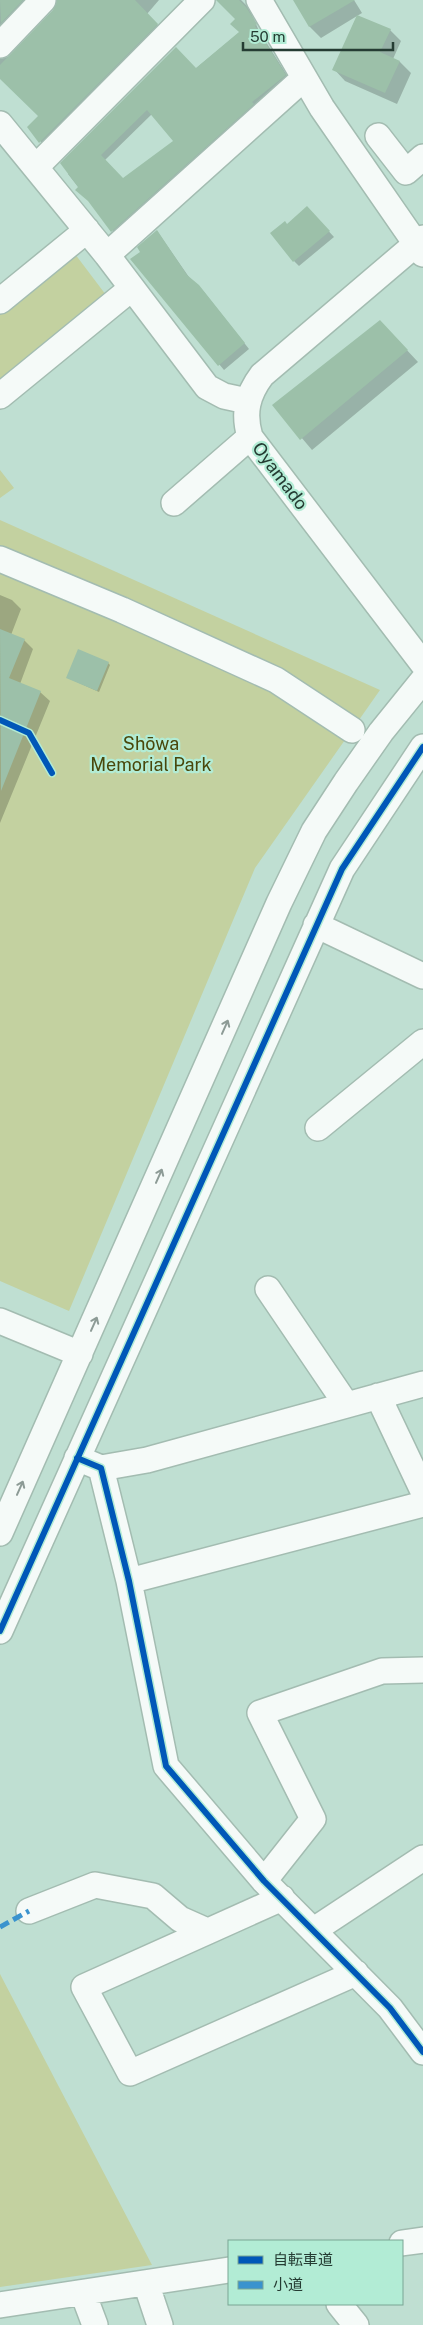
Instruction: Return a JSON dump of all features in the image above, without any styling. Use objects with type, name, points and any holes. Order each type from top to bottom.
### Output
[{"type":"street","points":[[0,45],[43,0]]},
{"type":"street","points":[[36,167],[202,0]]},
{"type":"street","points":[[0,124],[87,230],[207,387],[224,396],[247,401],[262,375],[421,245],[303,79],[259,0]]},
{"type":"street","points":[[107,256],[303,79]]},
{"type":"street","points":[[378,136],[406,172],[423,157]]},
{"type":"street","points":[[0,301],[87,230]]},
{"type":"street","points":[[0,396],[132,288]]},
{"type":"street","name":"Oyamado","points":[[247,401],[246,421],[250,437],[423,664]]},
{"type":"street","points":[[174,503],[250,437]]},
{"type":"street","points":[[0,559],[122,610],[276,680],[352,730]]},
{"type":"street","points":[[0,1533],[279,903],[314,831],[381,732],[423,680]]},
{"type":"street","points":[[0,1631],[342,869],[423,748]]},
{"type":"street","points":[[316,924],[423,976]]},
{"type":"street","points":[[318,1128],[423,1042]]},
{"type":"street","points":[[268,1289],[346,1404]]},
{"type":"street","points":[[108,1292],[145,1308]]},
{"type":"street","points":[[0,1321],[80,1354]]},
{"type":"street","points":[[77,1458],[102,1468],[147,1460],[423,1384]]},
{"type":"street","points":[[378,1396],[421,1480]]},
{"type":"street","points":[[102,1468],[128,1581],[166,1766],[264,1881],[390,2008],[423,2052]]},
{"type":"street","points":[[128,1581],[423,1504]]},
{"type":"street","points":[[264,1881],[313,1818],[260,1713],[382,1671],[423,1670]]},
{"type":"street","points":[[314,1930],[423,1858]]},
{"type":"street","points":[[29,1912],[95,1885],[153,1896],[180,1919],[207,1931]]},
{"type":"street","points":[[282,1898],[84,1987],[130,2073],[356,1973]]},
{"type":"street","points":[[403,2243],[423,2240]]},
{"type":"street","points":[[0,2305],[228,2270]]},
{"type":"street","points":[[146,2283],[160,2325]]},
{"type":"street","points":[[83,2293],[94,2325]]},
{"type":"street","points":[[340,2305],[356,2325]]},
{"type":"green space","points":[[75,254],[106,295],[0,382],[0,313]]},
{"type":"green space","points":[[0,470],[14,488],[0,498]]},
{"type":"green space","name":"Shōwa Memorial Park","points":[[0,520],[380,690],[255,868],[69,1311],[0,1281]]},
{"type":"green space","points":[[0,1974],[152,2265],[0,2287]]},
{"type":"building","points":[[0,0],[23,0],[1,23]]},
{"type":"building","points":[[57,0],[135,0],[158,24],[39,143],[27,127],[38,116],[0,79],[0,65],[53,10]]},
{"type":"building","points":[[216,0],[239,0],[246,7],[257,24],[255,26],[286,75],[252,102],[254,104],[111,232],[88,201],[75,190],[78,187],[60,163],[176,47],[196,68],[239,32],[230,24],[235,19]],"holes":[[[147,110],[173,141],[123,178],[101,155]]]},
{"type":"building","points":[[293,0],[355,0],[309,27]]},
{"type":"building","points":[[357,15],[391,29],[380,52],[400,61],[385,93],[332,70]]},
{"type":"building","points":[[307,206],[330,231],[293,262],[270,233],[285,221],[287,224]]},
{"type":"building","points":[[157,230],[187,275],[199,285],[245,343],[218,366],[130,259],[140,252],[137,247]]},
{"type":"building","points":[[380,320],[408,350],[300,440],[272,405]]},
{"type":"building","points":[[0,629],[25,639],[9,678],[41,691],[1,791]]},
{"type":"building","points":[[78,649],[109,662],[97,691],[66,678]]},
{"type":"marked path","points":[[0,1927],[29,1911]]},
{"type":"cycle path","points":[[0,720],[29,733],[52,773]]},
{"type":"cycle path","points":[[0,1631],[342,869],[423,747]]},
{"type":"cycle path","points":[[77,1458],[101,1468],[129,1581],[166,1766],[264,1881],[390,2008],[423,2052]]}]
